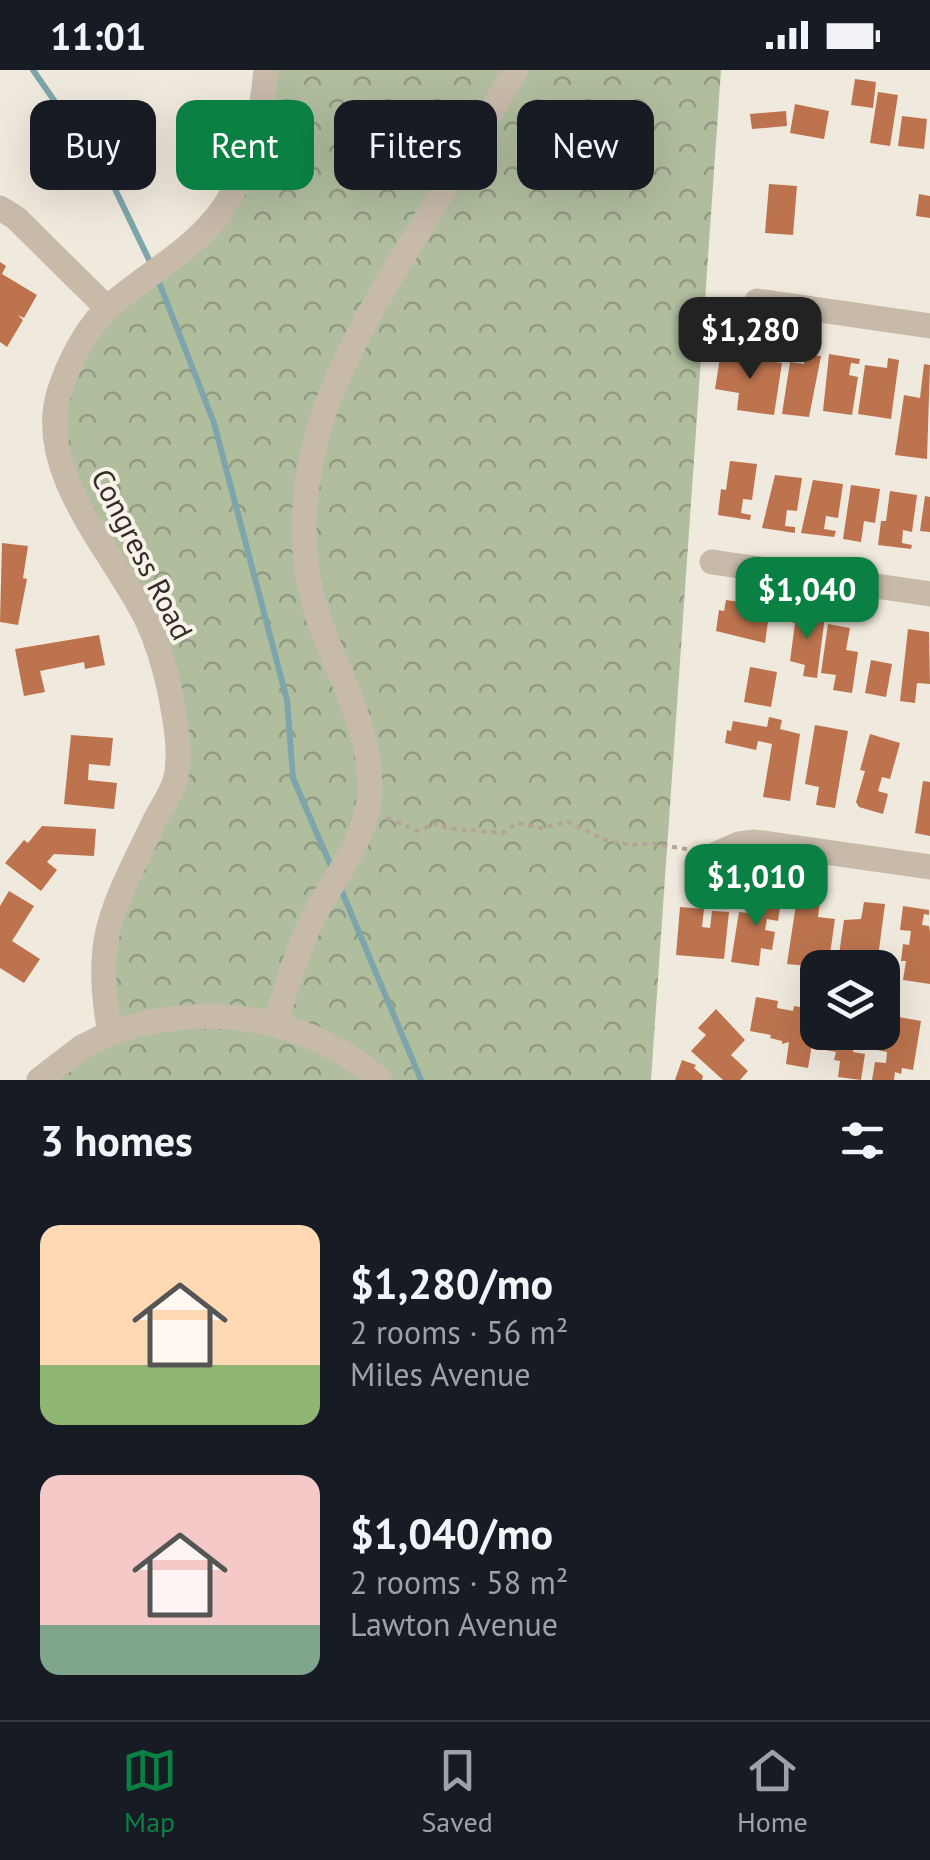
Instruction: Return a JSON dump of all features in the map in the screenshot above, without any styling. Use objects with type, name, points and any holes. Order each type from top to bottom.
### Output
[{"type":"street","points":[[276,1022],[309,927],[361,829],[370,771],[363,726],[316,620],[308,583],[304,536],[312,459],[334,383],[357,332],[516,70]]},
{"type":"street","name":"Congress Road","points":[[110,1033],[104,998],[105,933],[126,878],[172,789],[178,757],[168,683],[148,623],[79,505],[58,454],[54,424],[58,397],[80,346],[107,308],[182,253],[229,200],[257,122],[266,74]]},
{"type":"street","points":[[0,208],[16,218],[107,308]]},
{"type":"street","points":[[757,302],[930,326]]},
{"type":"street","points":[[712,562],[930,594]]},
{"type":"street","points":[[716,854],[755,842],[930,867]]},
{"type":"street","points":[[39,1080],[82,1047],[110,1033],[164,1019],[202,1016],[276,1022],[345,1054],[380,1080]]},
{"type":"path","points":[[366,811],[418,830],[437,823],[446,828],[502,832],[518,823],[540,828],[568,822],[610,842],[650,842],[716,854]]},
{"type":"green space","points":[[266,70],[721,70],[651,1080],[39,1080],[110,1033],[103,966],[172,789],[168,683],[58,454],[79,346],[216,218],[225,190],[314,190],[314,100],[256,100]]},
{"type":"building","points":[[855,79],[876,82],[873,108],[851,105]]},
{"type":"building","points":[[878,92],[898,95],[890,146],[870,143]]},
{"type":"building","points":[[795,104],[829,111],[824,139],[790,133]]},
{"type":"building","points":[[786,111],[787,126],[752,129],[750,114]]},
{"type":"building","points":[[902,116],[927,119],[924,149],[898,146]]},
{"type":"building","points":[[769,184],[797,186],[793,235],[765,233]]},
{"type":"building","points":[[919,194],[930,196],[930,218],[916,216]]},
{"type":"building","points":[[0,262],[6,266],[2,274],[37,295],[24,318],[18,315],[23,320],[7,347],[0,342]]},
{"type":"building","points":[[721,351],[749,356],[747,369],[755,370],[756,359],[782,363],[774,415],[737,410],[739,393],[715,389]]},
{"type":"building","points":[[806,354],[821,356],[809,417],[782,414],[790,362],[804,364]]},
{"type":"building","points":[[829,354],[860,359],[859,364],[851,363],[849,375],[858,377],[852,415],[823,411]]},
{"type":"building","points":[[888,358],[899,360],[891,419],[858,414],[865,365],[887,368]]},
{"type":"building","points":[[924,364],[930,365],[927,459],[895,455],[904,395],[920,398]]},
{"type":"building","points":[[730,461],[757,464],[752,500],[743,499],[741,513],[751,515],[750,520],[718,515]]},
{"type":"building","points":[[775,475],[802,478],[797,511],[787,510],[785,526],[795,527],[795,533],[762,528]]},
{"type":"building","points":[[813,480],[843,484],[838,518],[826,516],[824,529],[836,531],[834,537],[801,533]]},
{"type":"building","points":[[851,485],[880,489],[875,523],[864,521],[861,542],[843,539]]},
{"type":"building","points":[[890,491],[917,495],[912,532],[903,530],[902,543],[912,545],[911,549],[878,545]]},
{"type":"building","points":[[925,496],[930,497],[930,532],[920,531]]},
{"type":"building","points":[[2,543],[28,546],[23,578],[27,579],[18,625],[0,622]]},
{"type":"building","points":[[749,598],[768,601],[765,643],[716,631],[719,610],[724,611],[726,600],[748,603]]},
{"type":"building","points":[[792,612],[825,616],[817,678],[803,676],[805,665],[790,661],[795,623],[791,622]]},
{"type":"building","points":[[828,624],[850,628],[846,650],[858,652],[852,693],[833,690],[836,675],[821,673]]},
{"type":"building","points":[[908,629],[929,632],[930,684],[917,683],[915,703],[900,701]]},
{"type":"building","points":[[99,635],[105,665],[85,669],[84,662],[40,671],[45,692],[24,696],[15,649]]},
{"type":"building","points":[[871,660],[892,664],[886,697],[865,693]]},
{"type":"building","points":[[750,667],[777,672],[771,707],[744,702]]},
{"type":"building","points":[[769,717],[782,720],[780,729],[800,734],[790,801],[763,797],[772,744],[758,741],[756,750],[725,743],[733,721],[767,727]]},
{"type":"building","points":[[815,725],[848,731],[835,808],[816,805],[819,787],[805,784]]},
{"type":"building","points":[[870,734],[900,743],[890,779],[882,777],[878,791],[888,794],[883,814],[859,807],[856,802]]},
{"type":"building","points":[[71,735],[113,738],[110,766],[89,764],[88,780],[117,783],[114,809],[64,804]]},
{"type":"building","points":[[923,781],[930,782],[930,836],[915,833]]},
{"type":"building","points":[[42,826],[96,829],[94,856],[54,854],[47,862],[57,870],[41,891],[5,863]]},
{"type":"building","points":[[753,890],[782,894],[778,921],[767,919],[765,930],[775,932],[772,950],[761,948],[759,966],[731,962],[739,912],[757,910],[758,897],[752,896]]},
{"type":"building","points":[[9,891],[34,906],[12,941],[40,959],[24,983],[0,968],[0,906]]},
{"type":"building","points":[[798,891],[821,895],[818,917],[835,919],[831,950],[800,950],[800,965],[787,964]]},
{"type":"building","points":[[864,902],[885,904],[879,950],[840,950],[844,920],[861,919]]},
{"type":"building","points":[[903,906],[929,910],[922,925],[929,926],[930,932],[930,984],[903,980],[903,944],[909,945],[911,931],[900,930]]},
{"type":"building","points":[[680,907],[704,909],[702,927],[710,928],[712,911],[729,912],[724,959],[676,955]]},
{"type":"building","points":[[756,997],[778,1001],[777,1008],[793,1011],[794,1006],[800,1007],[800,1050],[811,1050],[808,1068],[786,1064],[789,1042],[782,1044],[771,1035],[750,1031]]},
{"type":"building","points":[[716,1009],[745,1040],[731,1055],[748,1071],[740,1080],[723,1080],[691,1051],[706,1035],[698,1028]]},
{"type":"building","points":[[900,1017],[921,1021],[913,1070],[902,1068],[901,1074],[895,1072],[894,1080],[872,1080],[875,1062],[886,1063],[887,1052],[877,1050],[900,1050]]},
{"type":"building","points":[[825,1050],[865,1054],[861,1080],[838,1077],[840,1061],[834,1060],[836,1052]]},
{"type":"building","points":[[682,1060],[696,1065],[702,1080],[675,1080]]},
{"type":"waterway","points":[[33,70],[114,187],[152,266]]},
{"type":"waterway","points":[[157,277],[214,423],[287,700],[293,778],[333,871]]},
{"type":"waterway","points":[[340,887],[421,1080]]}]
